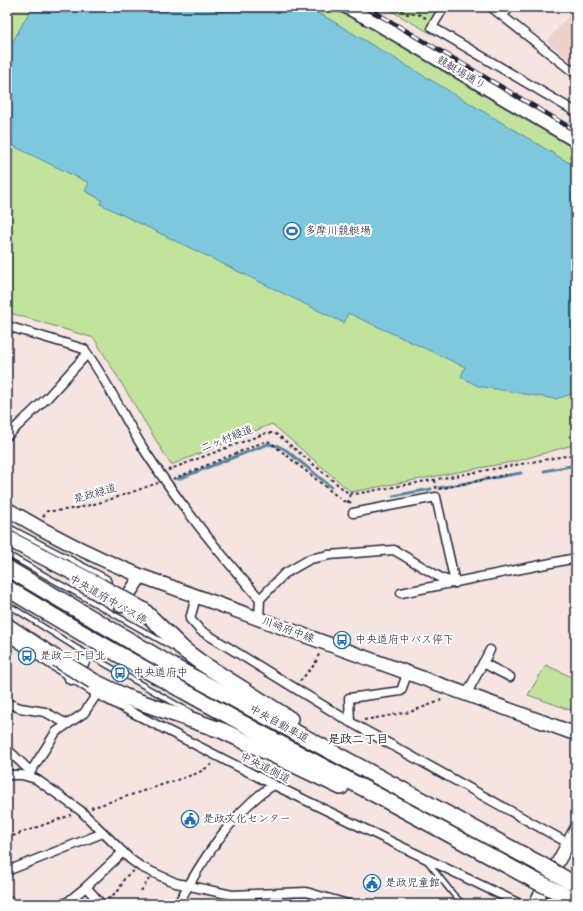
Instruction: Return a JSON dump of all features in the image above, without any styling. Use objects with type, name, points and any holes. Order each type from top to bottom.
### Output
[{"type":"highway","points":[[7,538],[143,610],[184,650],[200,662],[285,716],[507,846]]},
{"type":"highway","name":"中央自動車道","points":[[7,568],[170,664],[576,884]]},
{"type":"highway","name":"中央自動車道","points":[[7,588],[193,695],[576,902]]},
{"type":"highway","points":[[7,626],[57,659],[95,687],[223,731],[505,864]]},
{"type":"main road","name":"川崎府中線","points":[[7,509],[37,527],[94,557],[141,576],[407,674],[576,734]]},
{"type":"street","name":"競艇場通り","points":[[346,7],[378,24],[576,141]]},
{"type":"street","points":[[444,7],[432,27],[576,112]]},
{"type":"street","points":[[491,7],[576,74]]},
{"type":"street","points":[[503,16],[509,7]]},
{"type":"street","points":[[7,326],[84,349],[142,446],[165,481],[231,568],[260,599]]},
{"type":"street","points":[[7,436],[48,397],[88,354]]},
{"type":"street","points":[[354,513],[436,497],[455,583]]},
{"type":"street","points":[[259,619],[260,599],[284,574],[310,559],[329,555],[394,550],[441,578],[455,583]]},
{"type":"street","points":[[401,593],[576,558]]},
{"type":"street","points":[[124,602],[141,576]]},
{"type":"street","points":[[196,597],[190,619],[194,626],[350,722],[568,844]]},
{"type":"street","name":"中央道側道","points":[[7,636],[71,678],[95,687],[221,758],[427,860],[520,904]]},
{"type":"street","points":[[466,695],[490,650]]},
{"type":"street","points":[[71,678],[82,662]]},
{"type":"street","points":[[483,663],[510,677]]},
{"type":"street","points":[[350,722],[349,698],[401,690],[407,674]]},
{"type":"street","points":[[29,774],[56,732],[84,713],[95,687]]},
{"type":"street","points":[[7,703],[20,708],[46,712],[66,724]]},
{"type":"street","points":[[7,749],[29,774],[81,811],[123,852],[141,867],[153,873],[188,886],[243,895],[294,892],[317,895],[348,904]]},
{"type":"street","points":[[7,775],[29,774]]},
{"type":"street","points":[[178,904],[188,886],[233,819],[263,792],[274,785]]},
{"type":"street","points":[[535,904],[576,828]]},
{"type":"street","points":[[7,871],[103,833]]},
{"type":"street","points":[[65,904],[86,887],[123,852]]},
{"type":"street","points":[[86,887],[102,904]]},
{"type":"street","points":[[242,904],[243,895]]},
{"type":"lane","points":[[7,526],[107,578],[114,590],[124,602]]},
{"type":"lane","name":"中央道府中バス停","points":[[7,554],[200,662]]},
{"type":"lane","points":[[7,604],[76,647],[223,731]]},
{"type":"lane","points":[[427,860],[452,894],[463,904]]},
{"type":"lane","points":[[315,904],[317,895]]},
{"type":"path","points":[[396,7],[407,14],[418,14],[435,22]]},
{"type":"path","name":"二ヶ村緑道","points":[[165,465],[168,471],[257,435],[273,433],[348,493],[350,493]]},
{"type":"path","name":"是政緑道","points":[[37,527],[47,511],[62,511],[97,503],[173,479],[266,441],[274,444],[303,470],[348,503]]},
{"type":"path","points":[[358,503],[348,503],[350,493],[354,494],[576,454]]},
{"type":"path","points":[[436,489],[510,474]]},
{"type":"path","points":[[293,687],[315,664],[323,643]]},
{"type":"path","points":[[350,722],[410,712],[440,701],[447,688]]},
{"type":"path","points":[[7,838],[81,811],[198,773],[221,758]]},
{"type":"path","points":[[102,904],[119,890],[125,877],[141,867]]},
{"type":"path","points":[[141,891],[153,873]]},
{"type":"path","points":[[7,891],[18,904]]},
{"type":"shaded area","points":[[576,7],[576,66],[547,41]]},
{"type":"green space","name":"多摩川競艇場","points":[[7,7],[329,7],[361,23],[576,150],[576,444],[517,461],[351,492],[272,424],[171,465],[94,338],[7,312]]},
{"type":"green space","points":[[384,7],[446,7],[432,34]]},
{"type":"green space","points":[[546,665],[576,679],[576,712],[528,695]]},
{"type":"water","name":"多摩川競艇場","points":[[32,7],[303,7],[324,16],[576,167],[576,393],[555,399],[478,386],[461,377],[465,367],[348,313],[344,323],[100,204],[102,200],[85,191],[89,183],[7,143],[7,52]]},
{"type":"waterway","points":[[178,479],[268,444],[278,446],[286,450],[331,487]]},
{"type":"waterway","points":[[544,471],[576,465]]},
{"type":"waterway","points":[[439,488],[521,473]]},
{"type":"waterway","points":[[393,496],[431,489]]},
{"type":"tunnel","points":[[83,662],[121,606]]},
{"type":"railway","points":[[366,7],[576,131]]},
{"type":"place","name":"多摩川競艇場","points":[[292,231]]},
{"type":"place","name":"中央道府中バス停下","points":[[342,640]]},
{"type":"place","name":"是政二丁目北","points":[[27,656]]},
{"type":"place","name":"中央道府中","points":[[120,673]]},
{"type":"place","name":"是政文化センター","points":[[190,819]]},
{"type":"place","name":"是政児童館","points":[[372,883]]},
{"type":"district","name":"是政二丁目","points":[[358,739]]}]
